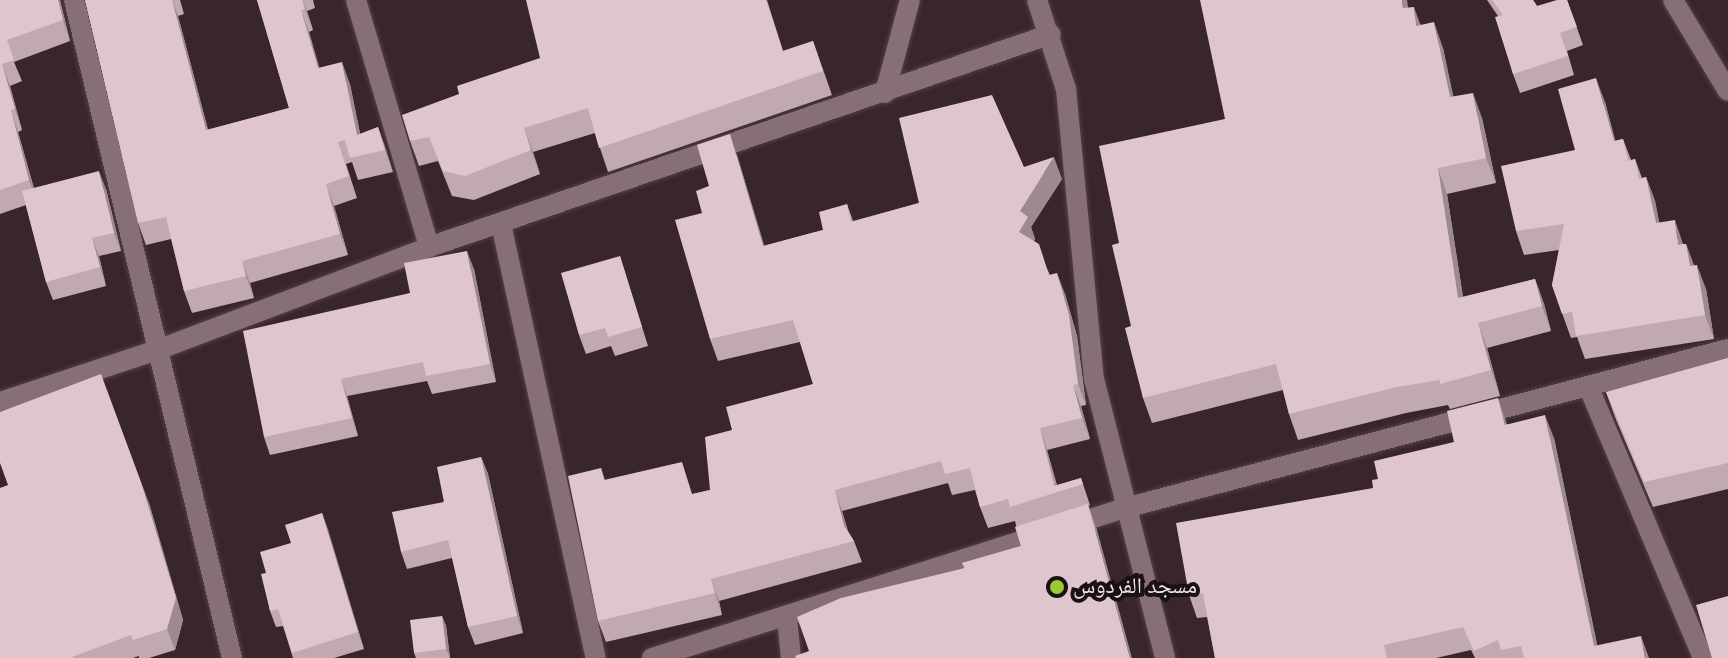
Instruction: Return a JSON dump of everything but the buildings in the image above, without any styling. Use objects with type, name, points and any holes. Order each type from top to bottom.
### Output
[{"type":"street","points":[[74,0],[232,658]]},
{"type":"street","points":[[356,0],[429,247]]},
{"type":"street","points":[[885,93],[910,0]]},
{"type":"street","points":[[1037,0],[1051,34],[1066,89],[1094,379],[1165,658]]},
{"type":"street","points":[[1673,0],[1728,91]]},
{"type":"street","points":[[0,402],[157,350],[429,247],[1051,34]]},
{"type":"street","points":[[501,224],[596,658]]},
{"type":"street","points":[[652,658],[787,618],[1125,508],[1728,349]]},
{"type":"street","points":[[1589,388],[1703,658]]},
{"type":"street","points":[[787,618],[791,658]]},
{"type":"place","name":"مسجد الفردوس","points":[[1057,587]]}]
